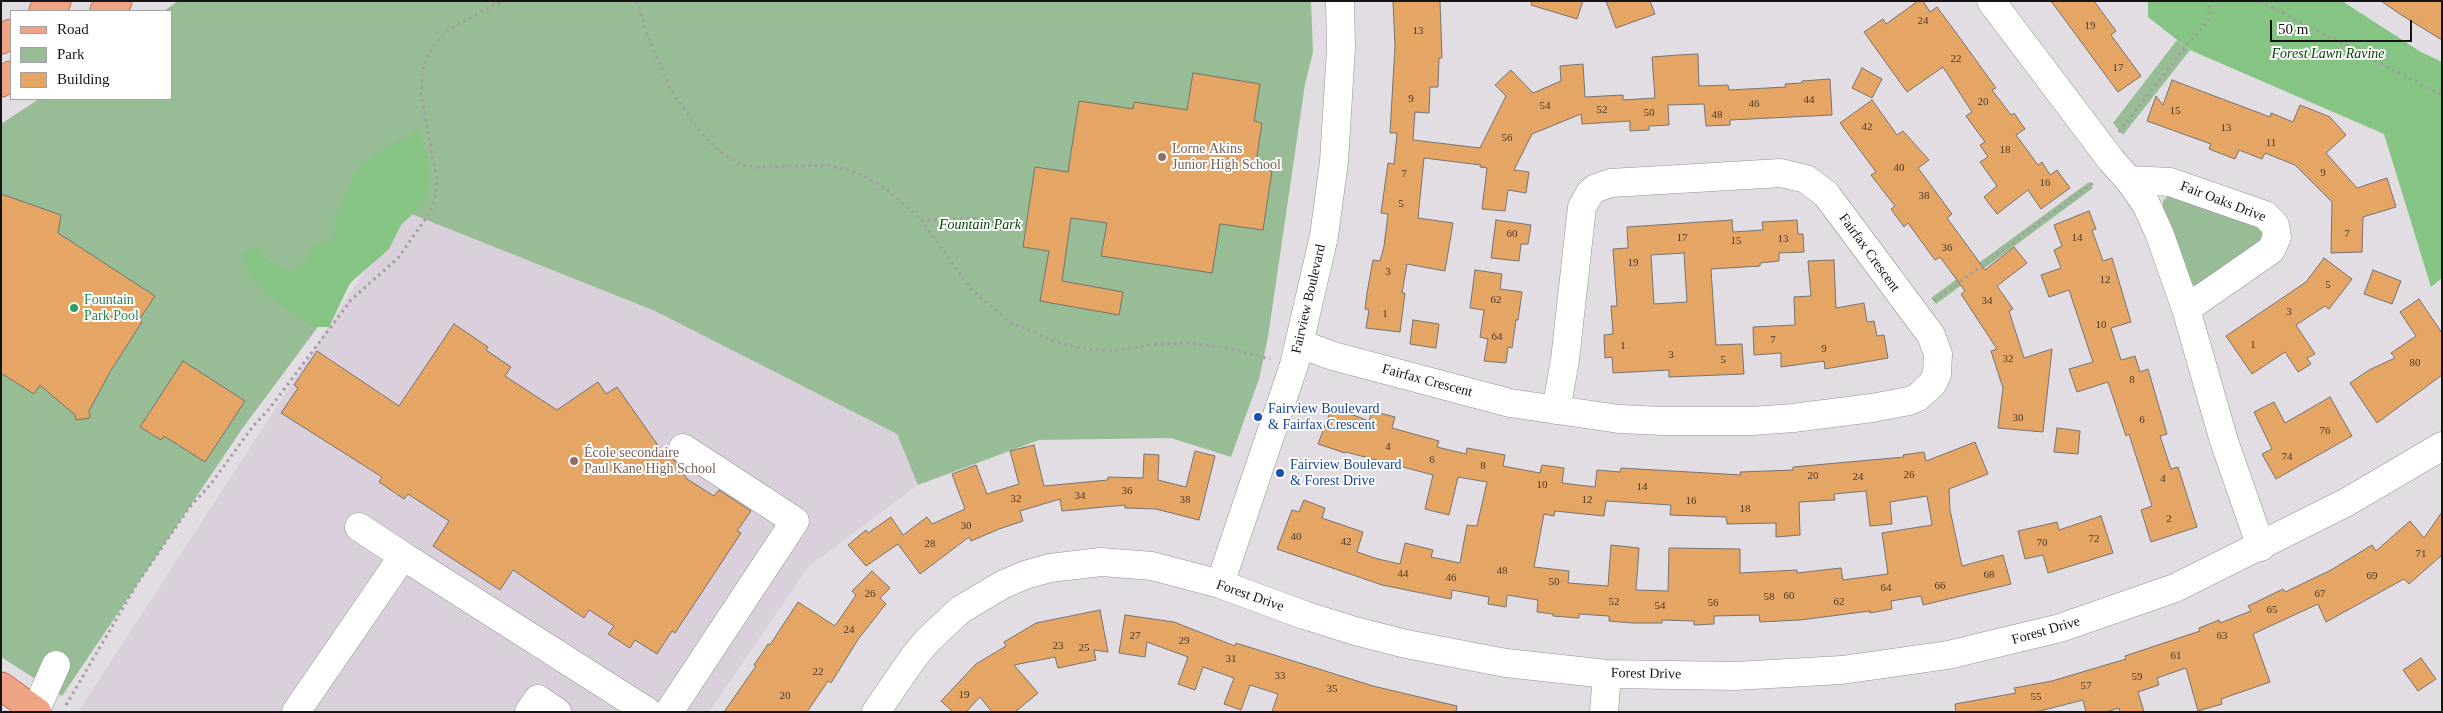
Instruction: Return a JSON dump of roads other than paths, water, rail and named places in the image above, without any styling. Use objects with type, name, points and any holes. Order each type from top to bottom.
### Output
[{"type":"main road","points":[[44,10],[57,1]]},
{"type":"main road","points":[[105,10],[118,1]]},
{"type":"main road","points":[[1,686],[36,711]]},
{"type":"street","name":"Fairview Boulevard","points":[[1220,584],[1300,344],[1324,236],[1334,162],[1341,48],[1340,1]]},
{"type":"street","points":[[1991,1],[2146,204],[2160,235],[2186,309],[2224,440],[2261,547]]},
{"type":"street","name":"Fairfax Crescent","points":[[1300,344],[1333,356],[1510,403],[1556,410],[1619,419],[1708,422],[1793,418],[1872,408],[1909,401],[1926,391],[1937,374],[1938,354],[1931,335],[1826,194],[1806,179],[1780,173],[1611,183],[1596,188],[1590,193],[1582,207],[1565,360],[1556,410]]},
{"type":"street","name":"Fair Oaks Drive","points":[[2129,180],[2170,182],[2265,215],[2275,224],[2277,238],[2271,250],[2186,309]]},
{"type":"street","name":"Forest Drive","points":[[876,712],[913,658],[943,625],[979,598],[1025,576],[1075,564],[1127,562],[1152,566],[1220,584],[1304,615],[1406,644],[1506,663],[1607,674],[1735,676],[1788,674],[1860,668],[1948,655],[2043,632],[2118,609],[2175,588],[2261,547],[2347,502],[2442,446]]},
{"type":"street","points":[[669,712],[795,522],[683,448]]},
{"type":"street","points":[[358,527],[648,712]]},
{"type":"street","points":[[296,712],[403,556]]},
{"type":"street","points":[[36,711],[56,665]]},
{"type":"street","points":[[1604,712],[1607,674]]},
{"type":"street","points":[[529,712],[538,699],[557,712]]},
{"type":"place","name":"Lorne Akins Junior High School","points":[[1162,157]]},
{"type":"place","name":"Fountain Park Pool","points":[[74,308]]},
{"type":"place","name":"Fairview Boulevard & Fairfax Crescent","points":[[1258,417]]},
{"type":"place","name":"École secondaire Paul Kane High School","points":[[574,461]]},
{"type":"place","name":"Fairview Boulevard & Forest Drive","points":[[1280,473]]},
{"type":"park label","name":"Forest Lawn Ravine","points":[[2328,54]]},
{"type":"park label","name":"Fountain Park","points":[[980,225]]}]
